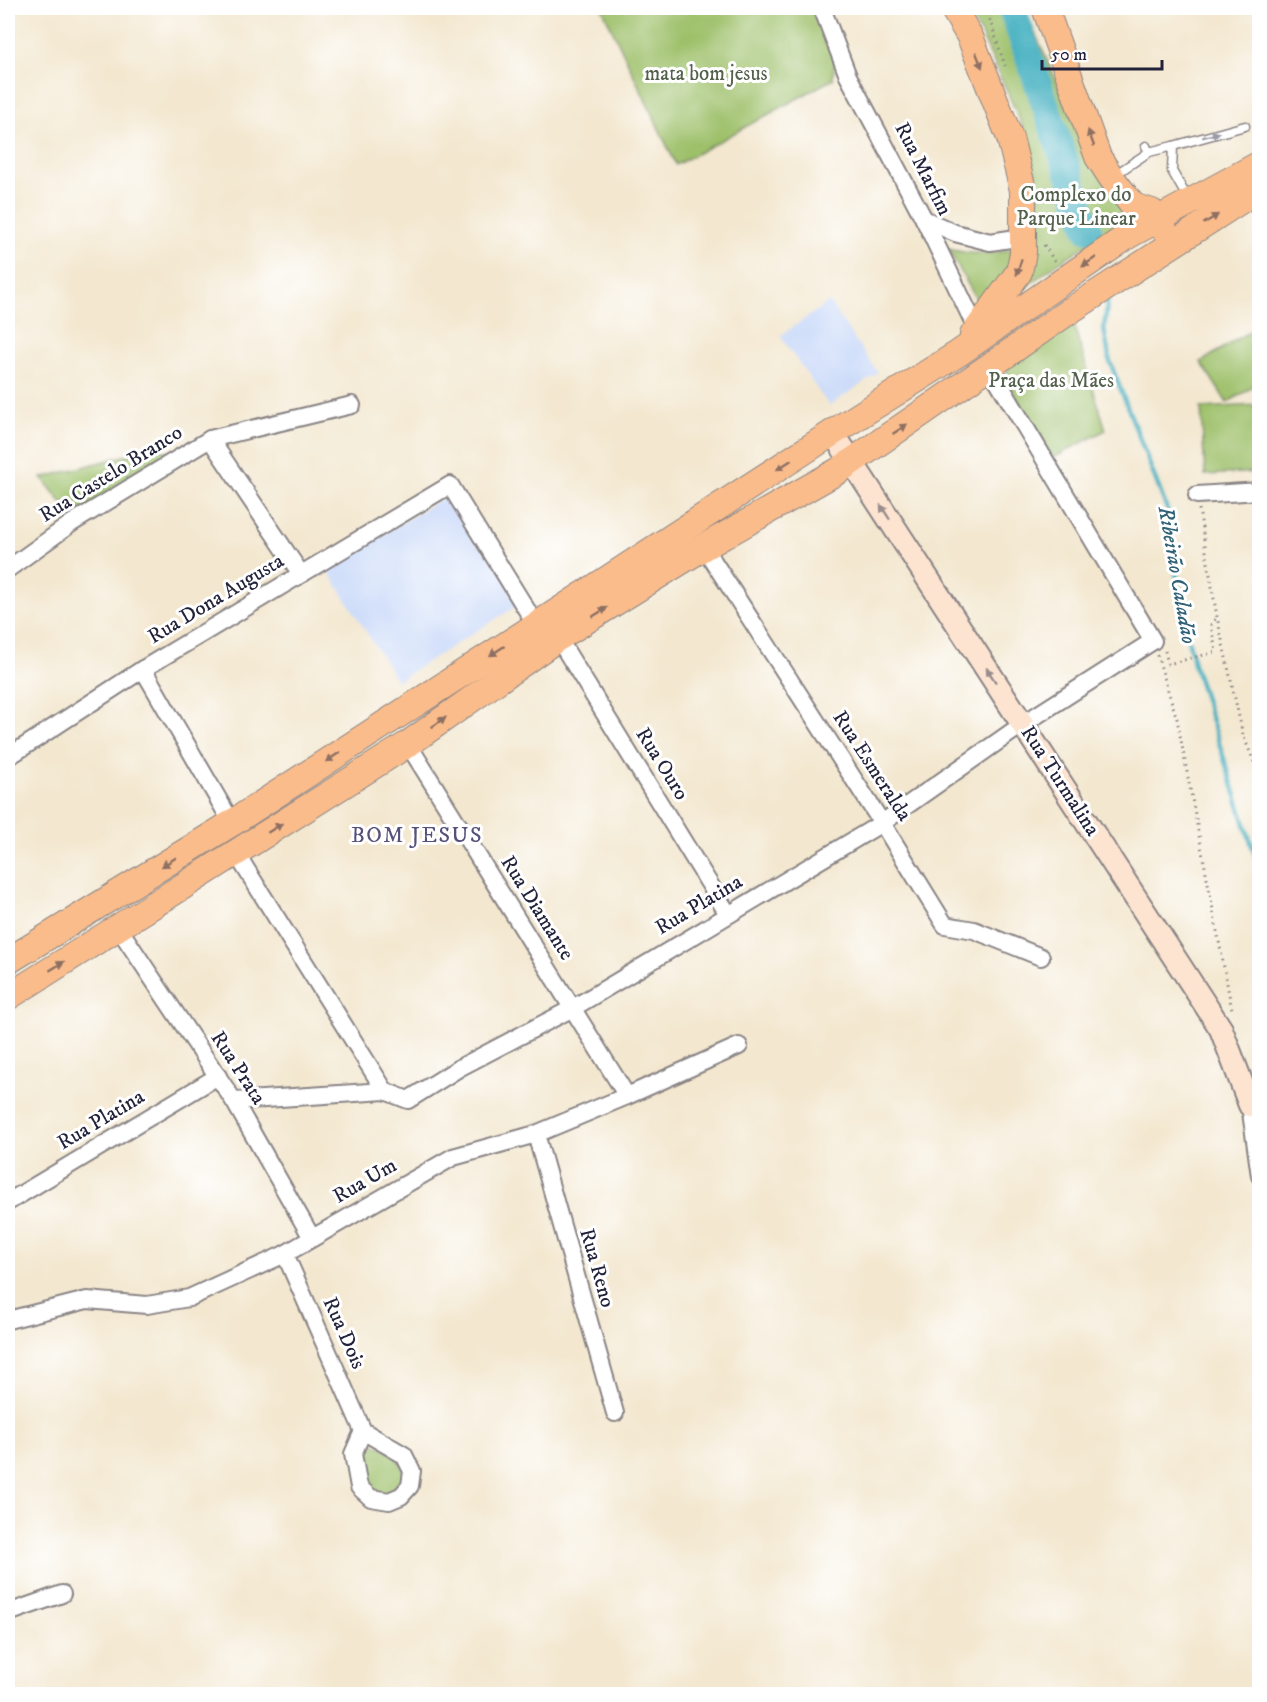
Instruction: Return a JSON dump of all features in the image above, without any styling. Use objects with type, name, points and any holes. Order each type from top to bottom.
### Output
[{"type":"main road","points":[[953,8],[970,37],[1010,138],[1023,190],[1023,237],[1019,272],[988,327]]},
{"type":"main road","points":[[1045,8],[1098,157],[1133,206],[1155,215],[1163,226],[1162,250]]},
{"type":"main road","points":[[8,961],[232,823],[959,353],[988,327],[1048,290],[1155,215],[1189,202],[1260,164]]},
{"type":"main road","points":[[8,997],[408,744],[558,638],[704,547],[838,471],[1068,312],[1260,188]]},
{"type":"main road","name":"Rua Turmalina","points":[[833,433],[1221,1029],[1254,1105]]},
{"type":"street","name":"Rua Marfim","points":[[822,8],[848,76],[924,219],[988,327]]},
{"type":"street","points":[[924,219],[955,234],[990,242],[1023,237]]},
{"type":"street","points":[[990,368],[1153,641]]},
{"type":"street","name":"Rua Castelo Branco","points":[[8,569],[72,523],[210,439],[352,405]]},
{"type":"street","name":"Rua Castelo Branco","points":[[210,439],[301,574]]},
{"type":"street","name":"Rua Dona Augusta","points":[[8,756],[143,669],[450,484],[536,625]]},
{"type":"street","points":[[1197,495],[1260,491]]},
{"type":"street","name":"Rua Esmeralda","points":[[704,547],[882,822],[945,925],[974,930],[1041,957]]},
{"type":"street","name":"Rua Ouro","points":[[558,638],[728,914]]},
{"type":"street","name":"Rua Platina","points":[[234,1101],[385,1091],[408,1100],[459,1068],[573,1008],[882,822],[1023,724],[1153,641]]},
{"type":"street","points":[[143,669],[232,823]]},
{"type":"street","name":"Rua Diamante","points":[[408,744],[627,1096]]},
{"type":"street","points":[[236,853],[385,1091]]},
{"type":"street","name":"Rua Prata","points":[[118,927],[234,1101],[312,1238]]},
{"type":"street","name":"Rua Um","points":[[8,1320],[87,1300],[147,1305],[189,1298],[285,1254],[453,1157],[536,1134],[738,1046]]},
{"type":"street","name":"Rua Platina","points":[[8,1202],[218,1076]]},
{"type":"street","points":[[1254,1105],[1260,1176]]},
{"type":"street","name":"Rua Reno","points":[[536,1134],[615,1413]]},
{"type":"street","name":"Rua Dois","points":[[285,1254],[363,1431]]},
{"type":"street","points":[[8,1613],[62,1594]]},
{"type":"lane","points":[[1111,177],[1148,149],[1173,146],[1245,126]]},
{"type":"lane","points":[[1173,146],[1172,171],[1189,202]]},
{"type":"path","points":[[1197,495],[1217,617],[1243,735],[1260,776]]},
{"type":"path","points":[[1168,664],[1216,652],[1211,626],[1217,617]]},
{"type":"path","points":[[1153,641],[1177,719],[1232,1010]]},
{"type":"shaded area","points":[[829,302],[878,373],[829,406],[780,336]]},
{"type":"shaded area","points":[[454,491],[523,602],[397,681],[327,569]]},
{"type":"green space","name":"mata bom jesus","points":[[602,8],[818,8],[835,54],[833,79],[676,165]]},
{"type":"green space","name":"Complexo do Parque Linear","points":[[965,8],[1024,8],[1084,144],[1140,212],[1058,263],[1000,305],[1040,192],[1025,131],[980,32]]},
{"type":"green space","points":[[1018,247],[991,301],[978,302],[948,249],[983,253],[1000,252]]},
{"type":"green space","name":"Praça das Mães","points":[[1072,320],[1106,430],[1053,458],[1009,386],[1007,373],[1009,364]]},
{"type":"green space","points":[[1259,325],[1259,383],[1227,403],[1201,362]]},
{"type":"green space","points":[[1259,405],[1259,472],[1205,475],[1201,408]]},
{"type":"green space","points":[[157,447],[174,456],[72,516],[42,478]]},
{"type":"green space","points":[[368,1440],[389,1451],[403,1468],[405,1484],[389,1496],[364,1487],[361,1463]]},
{"type":"waterway","name":"Ribeirão Caladão","points":[[1012,8],[1088,229]]},
{"type":"waterway","name":"Ribeirão Caladão","points":[[1088,229],[1095,247]]},
{"type":"waterway","name":"Ribeirão Caladão","points":[[1108,298],[1104,329],[1110,362],[1167,509],[1183,618],[1195,668],[1260,871]]},
{"type":"district","name":"BOM JESUS","points":[[417,835]]}]
